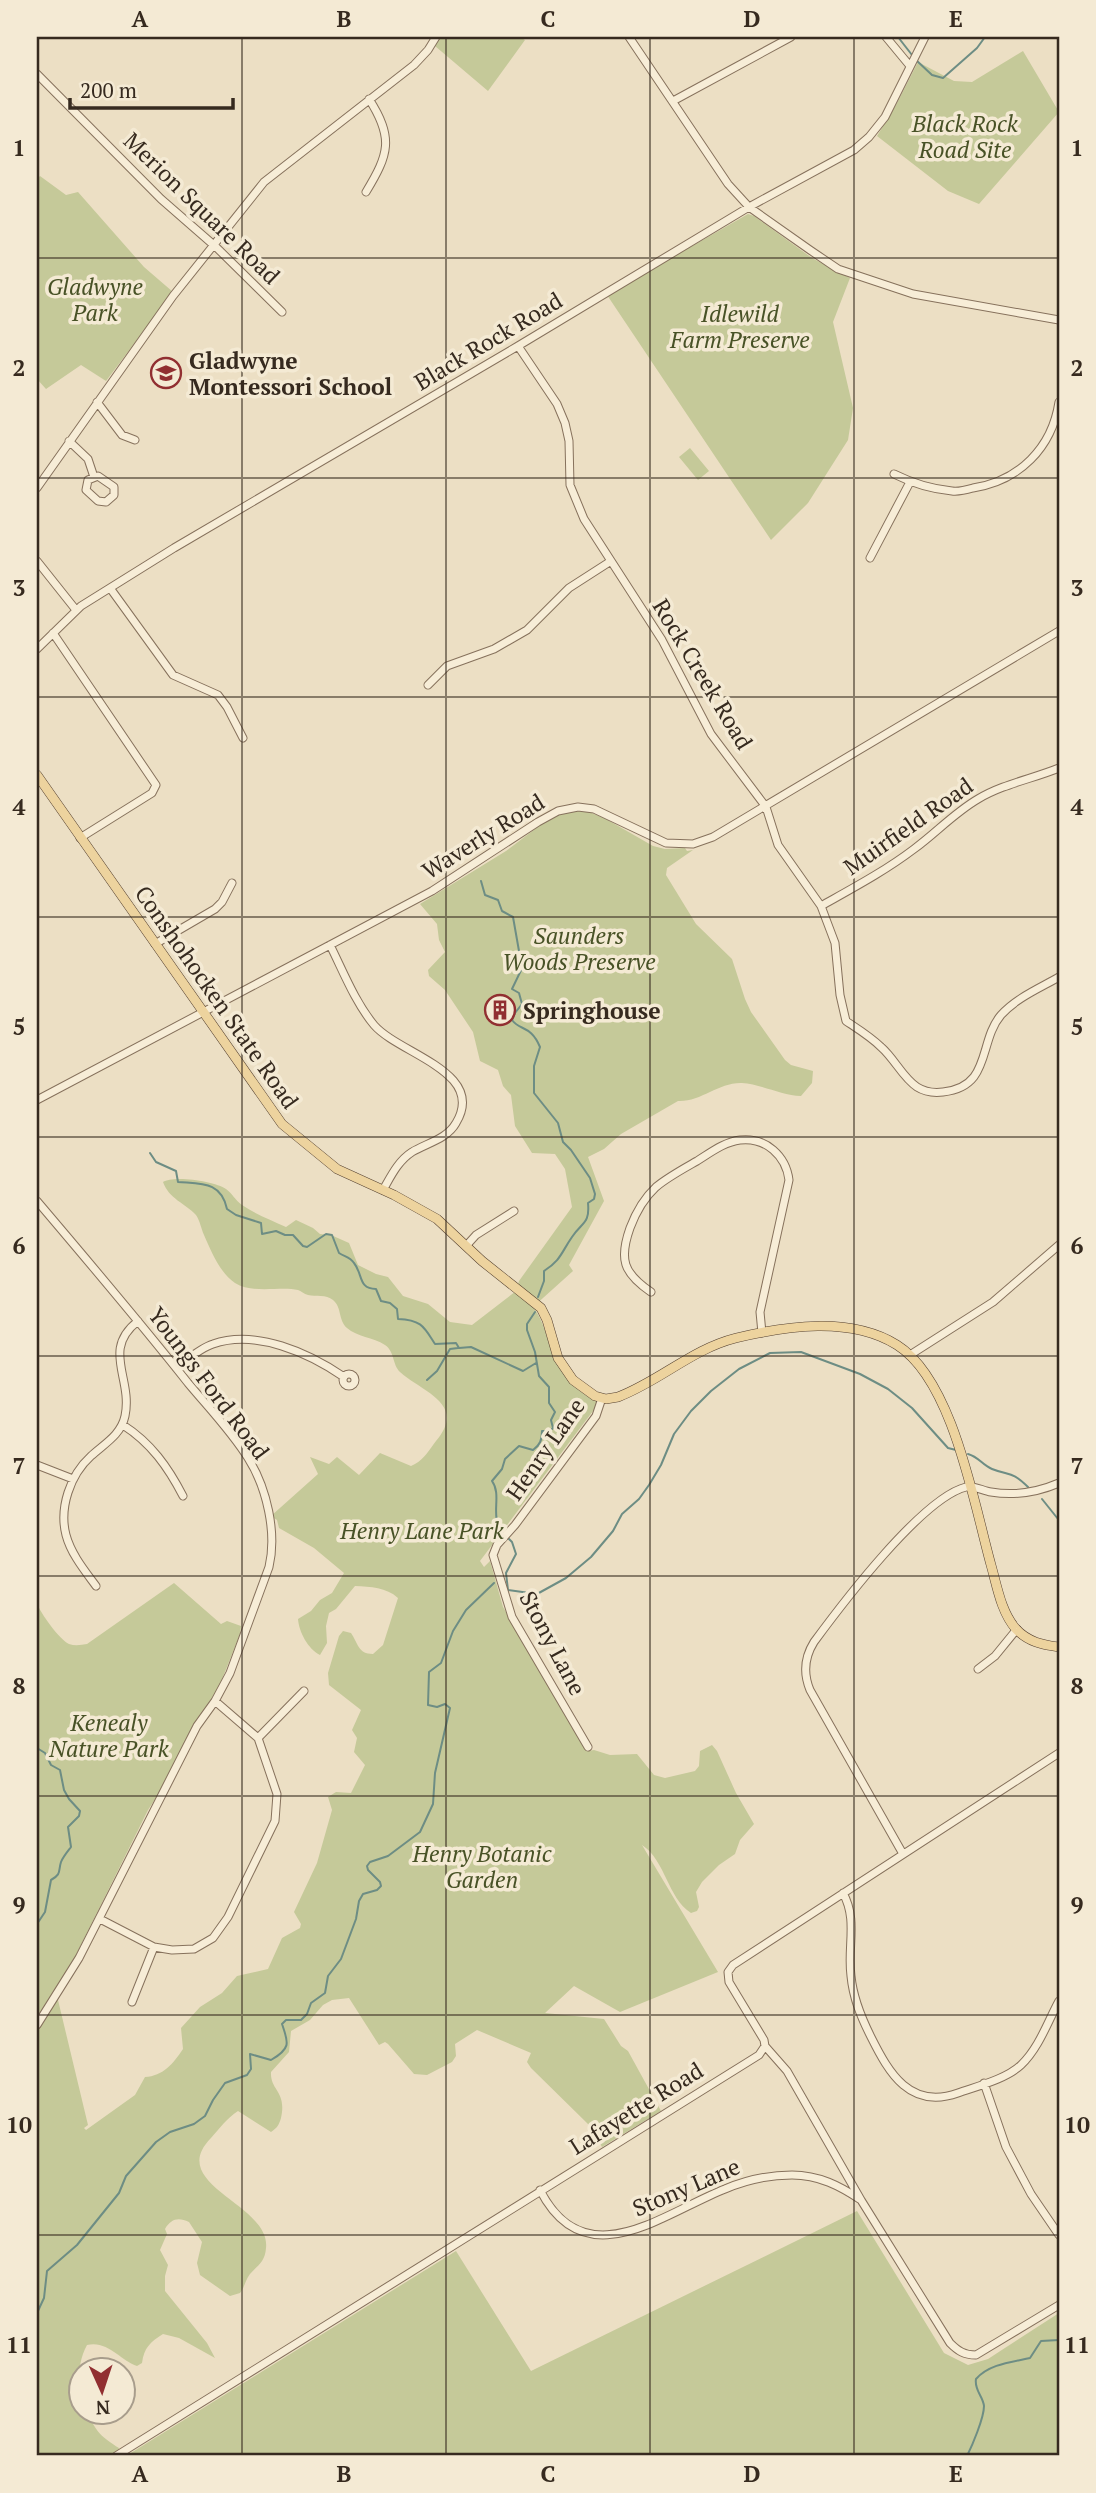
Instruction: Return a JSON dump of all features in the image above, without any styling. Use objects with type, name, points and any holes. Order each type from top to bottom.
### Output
[{"type":"main road","name":"Conshohocken State Road","points":[[37,775],[282,1124],[328,1164],[437,1219],[541,1308],[558,1358],[566,1372],[583,1389],[602,1398]]},
{"type":"main road","points":[[602,1398],[623,1395],[712,1346],[762,1333],[810,1326],[849,1329],[886,1339],[911,1355],[930,1383],[954,1430],[1003,1606],[1017,1629],[1035,1642],[1059,1647]]},
{"type":"street","points":[[37,488],[173,296],[264,181],[422,58],[436,37]]},
{"type":"street","points":[[629,37],[728,184],[749,207],[838,269],[913,294],[1059,320]]},
{"type":"street","points":[[673,101],[791,37]]},
{"type":"street","points":[[886,37],[913,61]]},
{"type":"street","name":"Black Rock Road","points":[[37,649],[76,610],[110,588],[749,207],[861,144],[885,117],[925,37]]},
{"type":"street","name":"Merion Square Road","points":[[37,74],[161,199],[282,312]]},
{"type":"street","points":[[366,192],[382,164],[386,148],[383,123],[369,99]]},
{"type":"street","name":"Rock Creek Road","points":[[518,346],[556,404],[569,441],[570,485],[583,519],[662,640],[711,734],[766,807],[778,845],[821,906],[835,943],[840,995],[846,1021],[881,1046],[916,1087],[927,1091],[948,1091],[969,1082],[981,1067],[998,1019],[1016,1002],[1059,977]]},
{"type":"street","points":[[97,402],[122,435],[135,440]]},
{"type":"street","points":[[894,474],[911,482],[955,492],[990,486],[1031,461],[1043,447],[1053,430],[1059,402]]},
{"type":"street","points":[[69,441],[88,459],[94,477]]},
{"type":"street","points":[[870,558],[911,482]]},
{"type":"street","points":[[37,561],[76,610]]},
{"type":"street","points":[[428,685],[446,666],[494,649],[527,629],[569,588],[611,561]]},
{"type":"street","points":[[110,588],[173,675],[218,695],[228,707],[243,738]]},
{"type":"street","name":"Waverly Road","points":[[37,1100],[432,891],[538,822],[564,809],[594,809],[666,843],[684,845],[707,840],[1059,631]]},
{"type":"street","points":[[53,633],[156,785],[152,793],[80,838]]},
{"type":"street","name":"Muirfield Road","points":[[821,906],[902,858],[927,840],[948,819],[977,800],[1009,785],[1059,768]]},
{"type":"street","points":[[155,944],[215,909],[232,883]]},
{"type":"street","points":[[330,945],[365,1013],[375,1026],[391,1040],[449,1074],[461,1093],[462,1109],[452,1130],[408,1156],[394,1171],[383,1190]]},
{"type":"street","points":[[651,1292],[633,1277],[624,1259],[624,1244],[641,1204],[669,1178],[724,1145],[744,1140],[765,1144],[782,1159],[789,1180],[760,1312],[762,1333]]},
{"type":"street","name":"Youngs Ford Road","points":[[37,1201],[249,1459],[264,1494],[272,1548],[269,1567],[230,1673],[197,1726],[100,1919],[60,1992],[37,2025]]},
{"type":"street","points":[[466,1246],[476,1235],[514,1211]]},
{"type":"street","points":[[911,1355],[993,1302],[1059,1245]]},
{"type":"street","points":[[96,1586],[66,1535],[66,1496],[73,1479],[88,1458],[114,1437],[123,1425],[127,1404],[119,1348],[127,1331],[138,1321]]},
{"type":"street","points":[[176,1368],[215,1343],[246,1340],[276,1345],[302,1354],[344,1377]]},
{"type":"street","name":"Henry Lane","points":[[493,1555],[496,1545],[515,1525],[596,1416],[602,1398]]},
{"type":"street","points":[[123,1425],[149,1445],[170,1471],[183,1496]]},
{"type":"street","points":[[37,1465],[73,1479]]},
{"type":"street","points":[[903,1854],[810,1690],[806,1678],[806,1660],[814,1642],[857,1587],[919,1518],[943,1499],[970,1486],[998,1493],[1017,1494],[1059,1483]]},
{"type":"street","name":"Stony Lane","points":[[493,1555],[512,1617],[588,1746]]},
{"type":"street","points":[[978,1669],[995,1656],[1017,1629]]},
{"type":"street","points":[[258,1738],[304,1691]]},
{"type":"street","points":[[100,1919],[154,1947],[172,1950],[194,1949],[213,1938],[228,1917],[275,1821],[277,1794],[258,1738],[215,1701]]},
{"type":"street","points":[[765,2046],[729,1982],[728,1972],[733,1965],[1059,1753]]},
{"type":"street","points":[[844,1893],[852,1913],[850,1964],[854,1994],[862,2019],[890,2074],[908,2089],[929,2096],[954,2095],[1015,2069],[1026,2060],[1059,2001]]},
{"type":"street","points":[[132,2002],[154,1947]]},
{"type":"street","name":"Stony Lane","points":[[765,2046],[787,2071],[861,2200],[950,2343],[957,2350],[967,2355],[976,2355],[1059,2305]]},
{"type":"street","name":"Lafayette Road","points":[[116,2456],[759,2054],[765,2046]]},
{"type":"street","points":[[984,2083],[1006,2147],[1031,2194],[1059,2235]]},
{"type":"street","name":"Stony Lane","points":[[540,2190],[547,2203],[569,2227],[596,2236],[635,2230],[726,2188],[764,2177],[795,2175],[814,2178],[839,2185],[861,2200]]},
{"type":"green space","points":[[440,37],[520,37],[525,40],[488,91],[435,46]]},
{"type":"green space","name":"Black Rock Road Site","points":[[1023,51],[1059,112],[979,204],[948,191],[877,136],[918,62],[954,81],[972,82]]},
{"type":"green space","name":"Gladwyne Park","points":[[40,176],[66,195],[78,192],[144,267],[173,292],[106,381],[81,365],[46,389],[37,379],[37,179]]},
{"type":"green space","name":"Idlewild Farm Preserve","points":[[748,214],[812,258],[850,278],[833,322],[853,408],[848,440],[808,503],[771,540],[607,295]]},
{"type":"green space","points":[[690,448],[709,471],[698,480],[679,457]]},
{"type":"green space","points":[[589,812],[653,846],[693,850],[667,868],[666,875],[696,924],[732,959],[751,1012],[785,1060],[791,1065],[813,1071],[812,1083],[801,1096],[742,1083],[678,1101],[588,1157],[604,1201],[569,1265],[573,1271],[533,1307],[559,1368],[577,1388],[599,1403],[480,1561],[484,1567],[490,1561],[503,1607],[588,1751],[610,1755],[637,1754],[654,1775],[665,1778],[695,1771],[699,1766],[700,1751],[712,1745],[717,1751],[754,1824],[740,1840],[735,1854],[702,1882],[696,1892],[699,1907],[697,1911],[691,1913],[683,1906],[656,1860],[642,1845],[718,1972],[620,2012],[574,1986],[545,2013],[604,2019],[621,2046],[628,2051],[661,2111],[602,2147],[588,2124],[531,2068],[527,2062],[531,2053],[477,2030],[455,2044],[456,2056],[452,2062],[427,2075],[414,2074],[388,2044],[385,2042],[379,2045],[349,1998],[332,2000],[323,2005],[310,2020],[291,2031],[289,2052],[271,2072],[282,2102],[281,2118],[276,2128],[271,2132],[238,2111],[220,2127],[200,2154],[201,2169],[210,2182],[253,2219],[263,2233],[266,2248],[264,2257],[248,2276],[240,2293],[230,2296],[200,2275],[197,2263],[202,2242],[189,2222],[175,2220],[165,2229],[167,2234],[160,2250],[168,2265],[165,2291],[207,2343],[215,2358],[179,2338],[163,2334],[148,2346],[142,2363],[137,2366],[136,2356],[120,2356],[95,2344],[87,2345],[82,2356],[66,2356],[66,2426],[94,2426],[119,2448],[110,2456],[37,2456],[37,1603],[56,1632],[65,1642],[74,1645],[87,1644],[174,1583],[221,1624],[227,1621],[241,1626],[219,1687],[148,1810],[74,1959],[50,2000],[58,2000],[88,2125],[84,2128],[86,2130],[135,2095],[145,2077],[162,2072],[171,2064],[183,2049],[181,2028],[200,2007],[222,1993],[237,1976],[268,1969],[282,1938],[300,1928],[301,1924],[294,1912],[317,1863],[332,1810],[328,1797],[336,1792],[351,1793],[365,1765],[354,1752],[357,1738],[352,1730],[361,1710],[329,1685],[328,1673],[343,1631],[351,1633],[359,1647],[368,1654],[373,1654],[383,1645],[398,1598],[383,1590],[355,1586],[336,1609],[329,1613],[326,1626],[327,1643],[320,1655],[305,1640],[298,1619],[332,1593],[344,1573],[314,1548],[279,1528],[277,1520],[271,1516],[318,1474],[310,1457],[329,1464],[337,1457],[359,1475],[380,1453],[411,1466],[429,1450],[444,1428],[447,1418],[445,1408],[439,1400],[400,1372],[388,1348],[347,1328],[338,1306],[330,1298],[291,1289],[250,1288],[230,1279],[213,1255],[196,1215],[173,1197],[163,1182],[184,1179],[221,1186],[240,1203],[263,1217],[286,1227],[296,1220],[320,1234],[331,1235],[349,1243],[358,1265],[388,1277],[403,1296],[428,1304],[450,1322],[472,1325],[516,1291],[519,1281],[572,1207],[565,1169],[555,1154],[532,1153],[515,1126],[511,1095],[503,1086],[498,1070],[480,1061],[473,1032],[445,990],[429,976],[428,970],[445,952],[439,940],[437,924],[420,904],[506,851],[543,823],[563,813]]},
{"type":"green space","points":[[857,2211],[944,2353],[968,2365],[988,2359],[1059,2313],[1059,2456],[126,2456],[456,2251],[531,2371]]},
{"type":"waterway","points":[[898,37],[912,55]]},
{"type":"waterway","points":[[916,60],[932,75],[943,78],[977,48],[985,37]]},
{"type":"waterway","points":[[481,881],[485,895],[498,900],[502,911],[513,917],[519,951],[525,962],[512,989],[519,993],[522,1004],[512,1020],[533,1035],[540,1047],[534,1066],[534,1093],[558,1123],[563,1142],[590,1178],[595,1194],[594,1199],[588,1203],[588,1215],[584,1222],[557,1260],[544,1271],[544,1281],[538,1297]]},
{"type":"waterway","points":[[502,1012],[507,1010],[513,1014]]},
{"type":"waterway","points":[[150,1153],[156,1162],[176,1171],[178,1182],[202,1184],[215,1189],[220,1193],[227,1209],[236,1215],[261,1223],[262,1234],[276,1231],[293,1235],[307,1247],[326,1234],[332,1235],[339,1253],[349,1258],[357,1267],[364,1284],[376,1289],[381,1301],[390,1303],[397,1309],[398,1319],[417,1323],[435,1344],[456,1343],[459,1348],[471,1347],[523,1371],[536,1363]]},
{"type":"waterway","points":[[504,1531],[497,1520],[496,1493],[492,1481],[502,1469],[505,1459],[519,1446],[533,1450],[540,1442],[542,1431],[550,1431],[553,1428],[551,1420],[555,1412],[549,1403],[549,1387],[539,1376],[535,1352],[527,1330],[527,1324],[535,1312]]},
{"type":"waterway","points":[[427,1380],[437,1371],[450,1349],[458,1348]]},
{"type":"waterway","points":[[508,1538],[516,1554],[506,1573],[508,1590],[537,1594],[566,1578],[591,1557],[613,1531],[622,1514],[639,1499],[661,1465],[674,1434],[691,1411],[739,1369],[770,1353],[801,1352],[860,1374],[888,1389],[912,1408],[948,1448],[956,1450]]},
{"type":"waterway","points":[[968,1454],[992,1469],[1014,1476],[1028,1487]]},
{"type":"waterway","points":[[1042,1499],[1058,1519]]},
{"type":"waterway","points":[[37,2313],[44,2298],[47,2271],[77,2245],[119,2193],[126,2176],[156,2142],[170,2132],[194,2124],[205,2116],[225,2083],[247,2075],[251,2069],[250,2054],[271,2060],[282,2052],[287,2044],[282,2024],[286,2020],[301,2020],[307,2014],[311,2003],[325,1993],[328,1976],[341,1959],[356,1919],[359,1901],[363,1894],[381,1886],[367,1866],[370,1862],[388,1856],[420,1832],[433,1804],[435,1773],[450,1708],[445,1704],[437,1707],[428,1705],[429,1672],[441,1663],[453,1631],[466,1610],[494,1583]]},
{"type":"waterway","points":[[37,1748],[45,1753],[51,1765],[60,1770],[64,1790],[80,1811],[79,1816],[68,1827],[71,1847],[62,1860],[58,1874],[51,1880],[45,1912],[37,1924]]},
{"type":"waterway","points":[[967,2456],[984,2406],[976,2379],[994,2367],[1030,2358],[1041,2341],[1059,2340]]},
{"type":"place","name":"Gladwyne Montessori School","points":[[166,373]]},
{"type":"place","name":"Springhouse","points":[[500,1010]]},
{"type":"park label","name":"Saunders Woods Preserve","points":[[579,948]]},
{"type":"park label","name":"Henry Lane Park","points":[[422,1530]]},
{"type":"park label","name":"Kenealy Nature Park","points":[[109,1735]]},
{"type":"park label","name":"Henry Botanic Garden","points":[[482,1866]]}]
